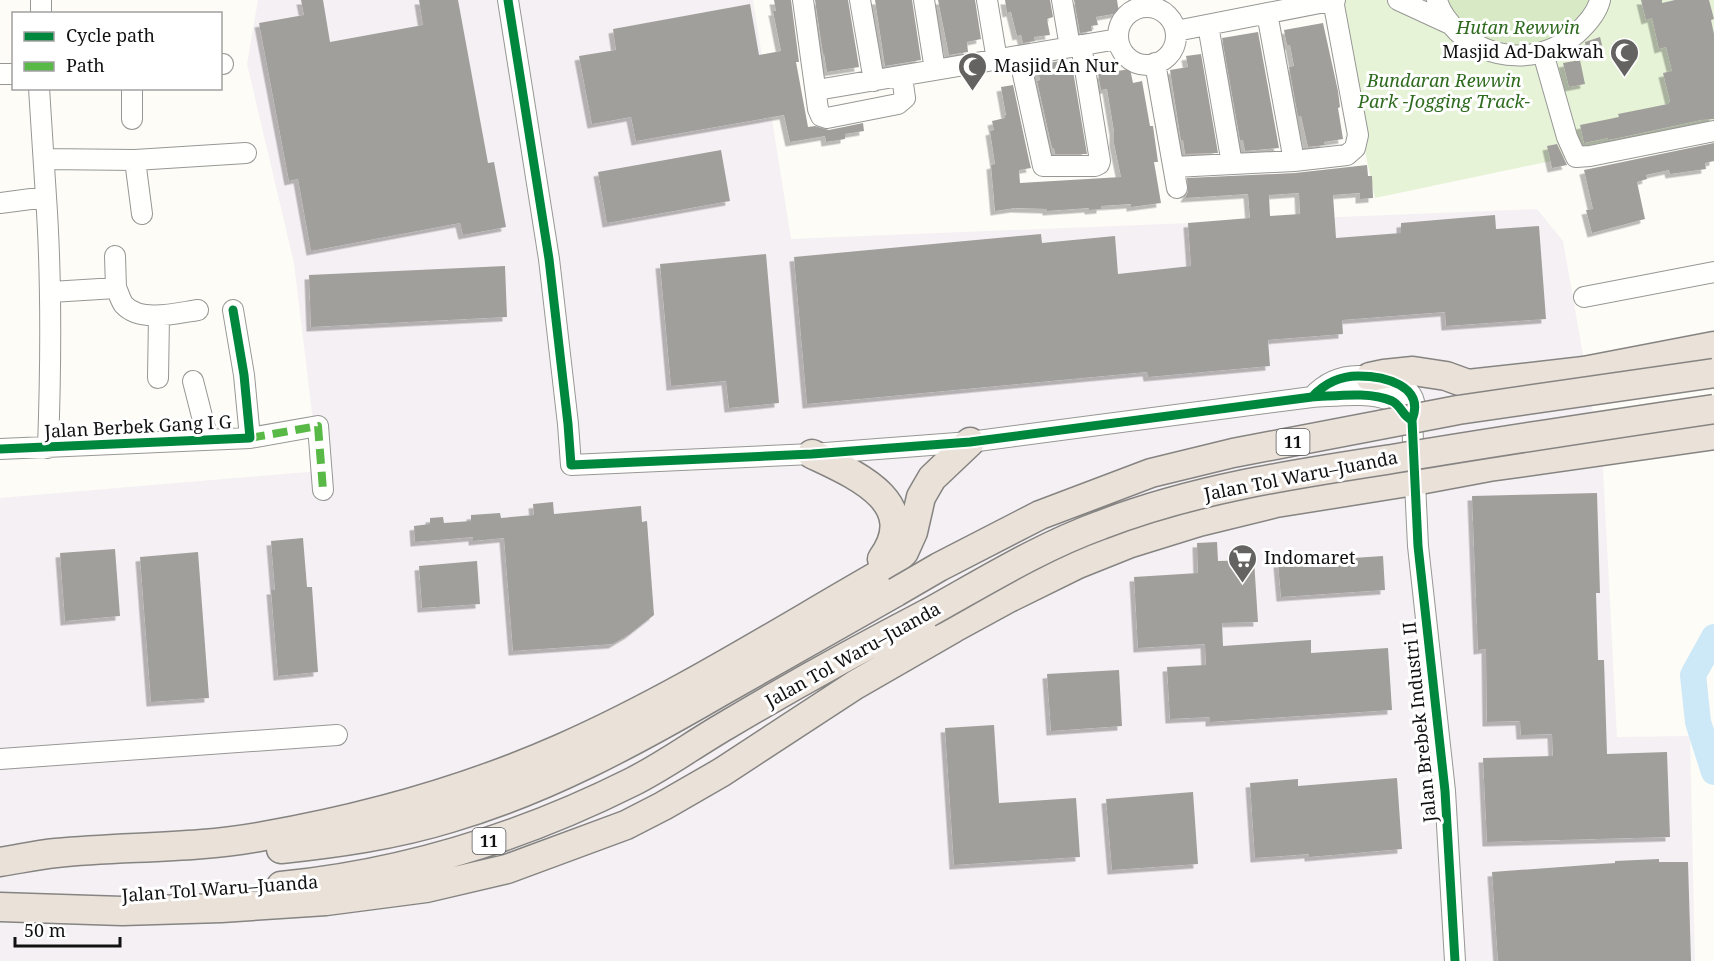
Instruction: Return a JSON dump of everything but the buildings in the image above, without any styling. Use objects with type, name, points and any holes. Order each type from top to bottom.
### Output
[{"type":"highway","points":[[1409,412],[1468,384],[1584,371],[1714,346]]},
{"type":"highway","points":[[1370,377],[1413,371],[1446,376],[1468,384]]},
{"type":"highway","name":"Jalan Tol Waru–Juanda","points":[[0,864],[199,856],[302,847],[364,838],[450,818],[519,795],[607,754],[684,713],[939,567],[1040,515],[1151,473],[1233,453],[1458,410],[1714,373]]},
{"type":"highway","name":"Jalan Tol Waru–Juanda","points":[[0,902],[230,892],[312,883],[383,871],[462,850],[540,824],[633,782],[848,655],[928,614],[1030,557],[1100,525],[1171,502],[1239,485],[1313,471],[1714,409]]},
{"type":"highway","points":[[0,907],[122,911],[221,908],[326,901],[426,888],[507,869],[626,825],[663,806],[722,772],[855,685],[1009,598],[1078,564],[1128,544],[1276,503],[1489,467],[1714,435]]},
{"type":"highway","points":[[0,864],[56,853],[133,849],[262,837],[381,812],[488,778],[562,748],[710,671],[882,573],[904,552],[913,532],[921,497],[932,478],[970,442]]},
{"type":"highway","points":[[710,671],[756,633],[864,571],[881,559],[890,548],[894,536],[894,523],[890,508],[878,491],[853,473],[812,454]]},
{"type":"street","points":[[508,0],[549,259],[568,424],[570,465],[812,454],[970,442],[1312,397],[1369,397],[1389,400],[1409,412],[1411,394],[1405,387],[1394,381],[1358,376],[1342,378],[1320,388],[1312,397]]},
{"type":"street","points":[[803,0],[818,109],[821,116],[827,118],[898,105],[905,98],[902,77]]},
{"type":"street","points":[[860,0],[874,81]]},
{"type":"street","points":[[924,0],[935,70]]},
{"type":"street","points":[[987,0],[997,60]]},
{"type":"street","points":[[1019,56],[1041,163],[1046,167],[1099,164],[1075,46],[1062,0]]},
{"type":"street","points":[[1174,167],[1294,161],[1347,155],[1358,142],[1334,0],[1176,31]]},
{"type":"street","points":[[1398,0],[1450,24],[1470,42],[1492,53],[1516,57],[1543,53],[1565,44],[1585,27],[1600,0]]},
{"type":"street","points":[[1437,0],[1450,24]]},
{"type":"street","points":[[1140,4],[1163,12],[1171,20],[1176,31],[1176,39],[1169,54],[1155,63],[1138,63],[1120,47],[1119,28],[1123,19],[1140,4]]},
{"type":"street","points":[[1267,13],[1294,161]]},
{"type":"street","points":[[1208,24],[1232,164]]},
{"type":"street","points":[[817,90],[1118,39]]},
{"type":"street","points":[[1543,53],[1567,137],[1576,157],[1714,131]]},
{"type":"street","points":[[1155,63],[1177,188]]},
{"type":"street","points":[[39,90],[51,292],[52,352],[48,448]]},
{"type":"street","points":[[132,90],[132,119]]},
{"type":"street","points":[[45,159],[135,160],[246,153]]},
{"type":"street","points":[[135,160],[141,214]]},
{"type":"street","points":[[0,203],[46,197]]},
{"type":"street","points":[[115,256],[116,288],[122,303],[131,311],[159,316],[198,310]]},
{"type":"street","points":[[1584,297],[1714,272]]},
{"type":"street","points":[[51,292],[116,288]]},
{"type":"street","name":"Jalan Berbek Gang I G","points":[[0,450],[250,438],[244,375],[233,310]]},
{"type":"street","points":[[158,378],[159,316]]},
{"type":"street","points":[[194,381],[208,440]]},
{"type":"street","name":"Jalan Brebek Industri II","points":[[1409,412],[1418,546],[1445,791],[1455,961]]},
{"type":"street","points":[[250,438],[318,426],[323,490]]},
{"type":"street","points":[[0,759],[337,735]]},
{"type":"shaded area","points":[[258,0],[753,0],[791,239],[1537,209],[1563,241],[1603,469],[1617,737],[1690,736],[1695,961],[0,961],[0,498],[319,471],[294,263],[247,64]]},
{"type":"green space","name":"Bundaran Rewwin Park -Jogging Track-","points":[[1333,0],[1714,0],[1714,127],[1375,198]]},
{"type":"green space","name":"Hutan Rewwin","points":[[1437,0],[1600,0],[1565,43],[1492,53]]},
{"type":"waterway","points":[[1714,637],[1693,675],[1698,722],[1714,772]]},
{"type":"marked path","points":[[250,438],[318,426],[323,490]]},
{"type":"cycle path","points":[[508,0],[549,259],[571,465],[812,454],[970,442],[1342,395],[1373,396],[1392,401],[1412,420]]},
{"type":"cycle path","points":[[0,449],[250,438],[244,375],[233,310]]},
{"type":"cycle path","points":[[1312,397],[1322,388],[1345,377],[1368,376],[1400,385],[1413,398],[1418,546],[1445,791],[1455,961]]},
{"type":"place","name":"Masjid Ad-Dakwah","points":[[1625,78]]},
{"type":"place","name":"Masjid An Nur","points":[[973,92]]},
{"type":"place","name":"Indomaret","points":[[1243,584]]}]
